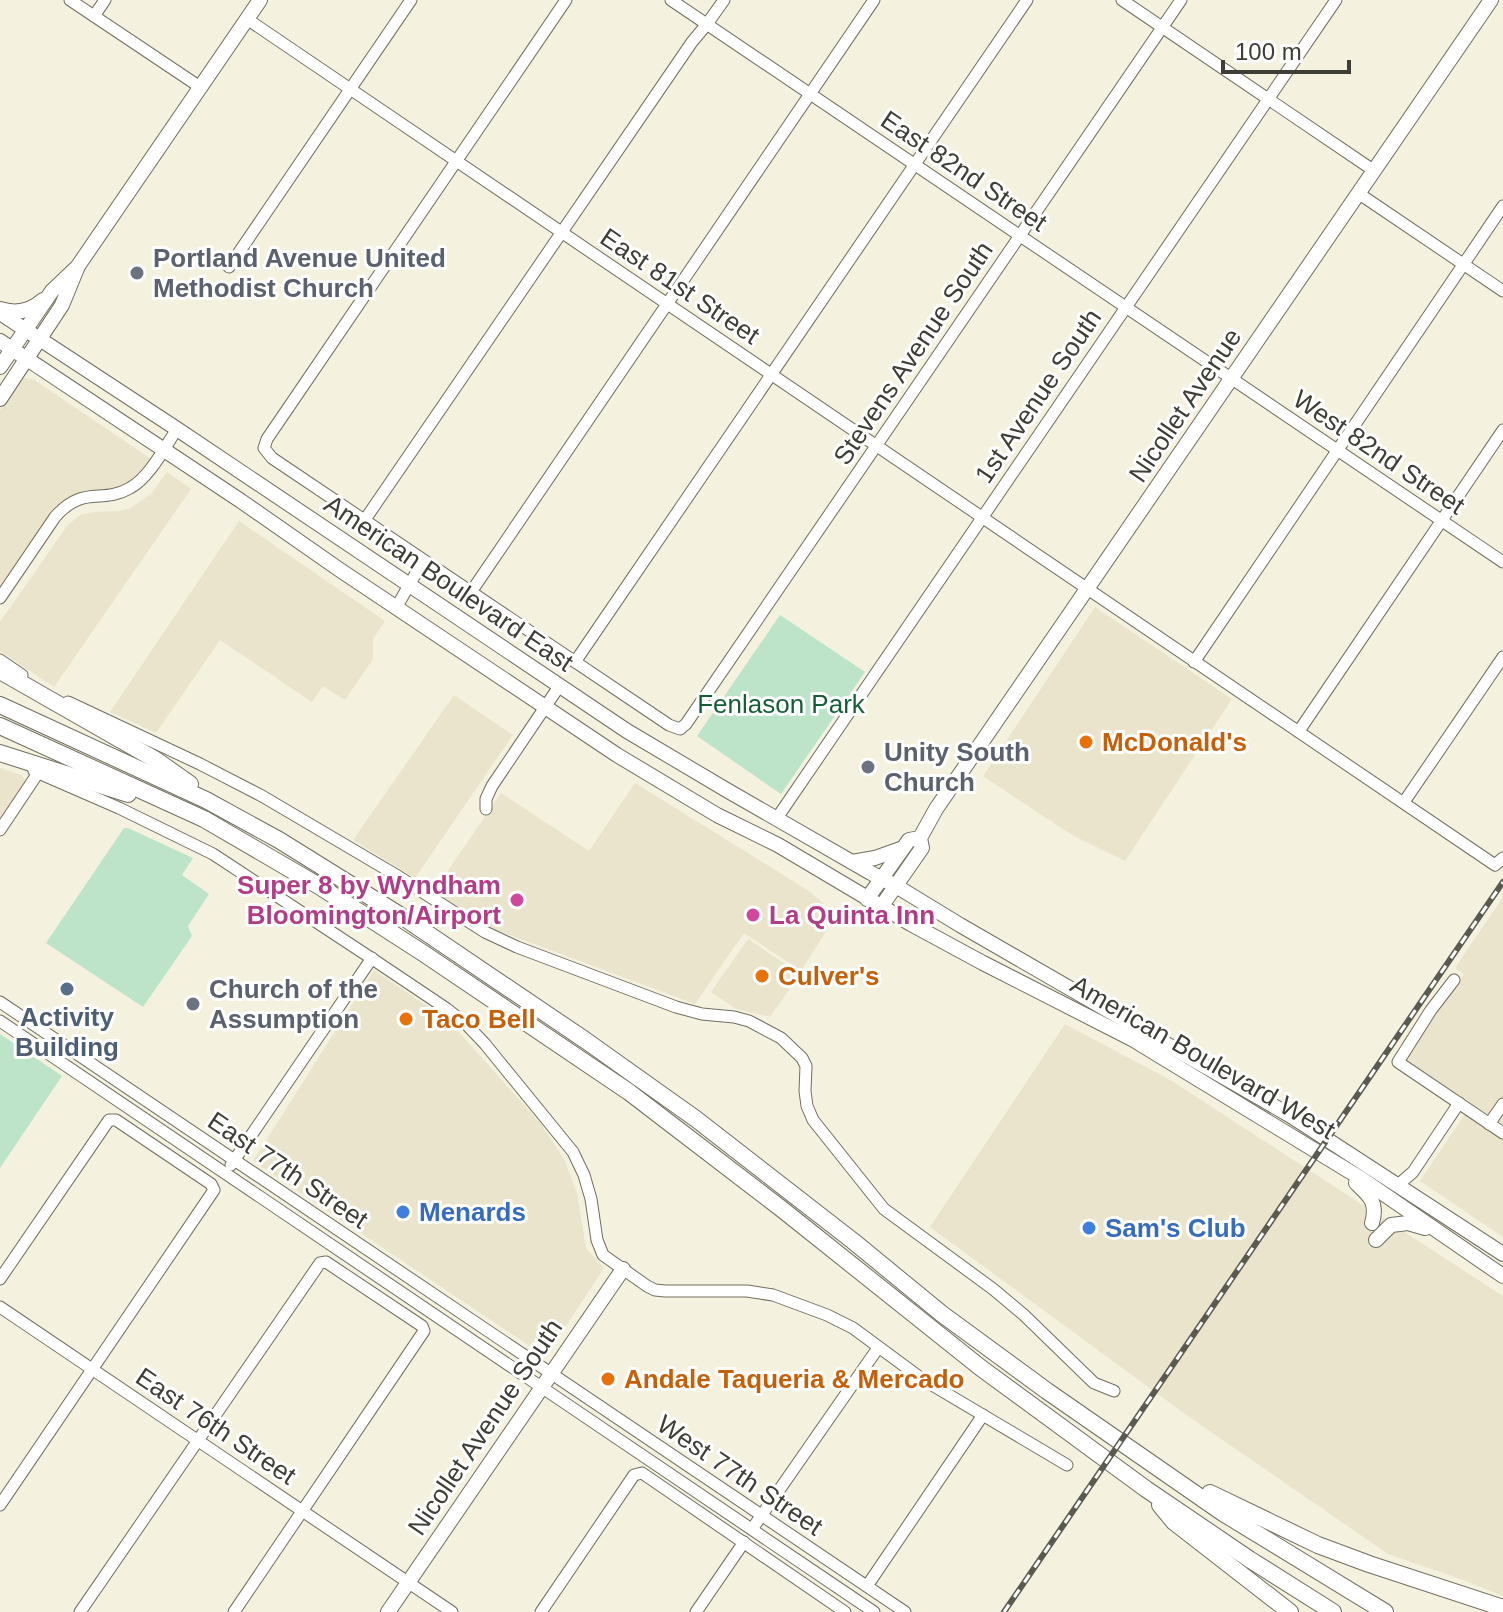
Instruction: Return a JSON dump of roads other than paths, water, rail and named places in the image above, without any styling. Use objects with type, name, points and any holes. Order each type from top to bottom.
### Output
[{"type":"highway","points":[[0,671],[156,760],[237,817]]},
{"type":"highway","points":[[0,705],[146,771],[237,817],[366,893],[610,1057],[696,1119],[942,1314],[1141,1458],[1223,1513],[1385,1612]]},
{"type":"highway","points":[[0,726],[204,819],[381,925],[629,1092],[772,1201],[981,1368],[1146,1489],[1333,1612]]},
{"type":"highway","points":[[0,755],[204,819]]},
{"type":"highway","points":[[1141,1458],[1318,1545],[1503,1608]]},
{"type":"highway","points":[[1146,1489],[1174,1522],[1290,1612]]},
{"type":"highway","points":[[1475,1598],[1493,1612]]},
{"type":"main road","points":[[0,311],[13,312],[37,306],[78,266],[260,0]]},
{"type":"main road","name":"Nicollet Avenue","points":[[881,907],[922,848],[920,838],[936,809],[1491,0]]},
{"type":"main road","points":[[0,399],[65,299],[78,266]]},
{"type":"main road","points":[[0,367],[6,345],[26,329],[52,291]]},
{"type":"main road","name":"American Boulevard East","points":[[0,311],[627,731],[881,879]]},
{"type":"main road","name":"American Boulevard East","points":[[6,345],[617,755],[867,899]]},
{"type":"main road","points":[[214,483],[227,463]]},
{"type":"main road","points":[[241,501],[255,481]]},
{"type":"main road","points":[[717,815],[730,792]]},
{"type":"main road","name":"Nicollet Avenue","points":[[881,879],[909,840],[920,838]]},
{"type":"main road","points":[[852,862],[903,848]]},
{"type":"main road","points":[[867,899],[881,879]]},
{"type":"main road","name":"American Boulevard West","points":[[881,879],[1291,1116],[1503,1254]]},
{"type":"main road","name":"American Boulevard West","points":[[867,899],[983,963],[1132,1039],[1332,1161],[1503,1276]]},
{"type":"main road","points":[[1016,979],[1026,962]]},
{"type":"main road","points":[[1332,1161],[1374,1202],[1372,1223]]},
{"type":"main road","points":[[1376,1240],[1391,1225],[1408,1223],[1437,1231]]},
{"type":"main road","name":"Nicollet Avenue South","points":[[388,1612],[623,1269]]},
{"type":"street","points":[[70,0],[200,87]]},
{"type":"street","points":[[94,16],[105,0]]},
{"type":"street","points":[[229,267],[411,0]]},
{"type":"street","points":[[566,0],[267,439],[264,448],[272,458],[575,662],[1027,0]]},
{"type":"street","name":"East 82nd Street","points":[[671,0],[1231,379]]},
{"type":"street","points":[[364,521],[692,42],[724,0]]},
{"type":"street","points":[[471,592],[874,0]]},
{"type":"street","points":[[1122,0],[1373,170]]},
{"type":"street","name":"Stevens Avenue South","points":[[575,662],[669,725],[680,729],[686,724],[1181,0]]},
{"type":"street","name":"1st Avenue South","points":[[777,818],[1336,0]]},
{"type":"street","name":"East 81st Street","points":[[247,19],[1194,662],[1499,862]]},
{"type":"street","points":[[1358,193],[1503,291]]},
{"type":"street","points":[[1194,662],[1503,206]]},
{"type":"street","name":"West 82nd Street","points":[[1231,379],[1503,562]]},
{"type":"street","points":[[0,598],[63,507],[88,496],[126,491],[141,480],[177,429]]},
{"type":"street","points":[[1299,731],[1503,430]]},
{"type":"street","points":[[396,608],[423,561]]},
{"type":"street","points":[[1404,802],[1503,657]]},
{"type":"street","points":[[0,660],[45,690],[262,796],[389,870],[485,932],[676,1007],[749,1021],[781,1038],[806,1066],[805,1091],[813,1120],[884,1209],[993,1289],[1094,1383],[1114,1391]]},
{"type":"street","points":[[486,809],[486,799],[492,786],[560,685]]},
{"type":"street","points":[[0,755],[213,854],[372,958],[467,1025],[573,1152],[591,1199],[599,1248],[603,1255],[623,1269],[655,1290],[747,1291],[773,1295],[809,1307],[853,1328],[922,1379],[1067,1465]]},
{"type":"street","points":[[0,830],[38,773]]},
{"type":"street","points":[[226,1173],[372,958]]},
{"type":"street","points":[[1454,980],[1398,1062],[1503,1133]]},
{"type":"street","name":"East 77th Street","points":[[0,1002],[551,1374]]},
{"type":"street","name":"East 77th Street","points":[[0,1021],[542,1387]]},
{"type":"street","points":[[1403,1189],[1459,1103]]},
{"type":"street","points":[[1489,1124],[1503,1104]]},
{"type":"street","points":[[0,1279],[109,1120],[116,1120],[211,1184],[214,1190],[0,1505]]},
{"type":"street","points":[[341,1251],[360,1258],[426,1302],[434,1295]]},
{"type":"street","points":[[80,1612],[320,1263],[326,1262],[422,1326],[424,1331],[234,1612]]},
{"type":"street","name":"East 76th Street","points":[[0,1307],[452,1612]]},
{"type":"street","points":[[752,1529],[878,1348]]},
{"type":"street","name":"West 77th Street","points":[[551,1374],[905,1612]]},
{"type":"street","name":"West 77th Street","points":[[542,1387],[874,1612]]},
{"type":"street","points":[[867,1586],[983,1415]]},
{"type":"street","points":[[541,1612],[634,1475],[642,1473],[845,1612]]},
{"type":"street","points":[[696,1612],[744,1542]]},
{"type":"railway","points":[[1004,1612],[1503,882]]},
{"type":"place","name":"Portland Avenue United Methodist Church","points":[[137,273]]},
{"type":"place","name":"McDonald's","points":[[1086,742]]},
{"type":"place","name":"Unity South Church","points":[[868,767]]},
{"type":"place","name":"Super 8 by Wyndham Bloomington/Airport","points":[[517,900]]},
{"type":"place","name":"La Quinta Inn","points":[[753,915]]},
{"type":"place","name":"Culver's","points":[[762,976]]},
{"type":"place","name":"Activity Building","points":[[67,989]]},
{"type":"place","name":"Church of the Assumption","points":[[193,1004]]},
{"type":"place","name":"Taco Bell","points":[[406,1019]]},
{"type":"place","name":"Menards","points":[[403,1212]]},
{"type":"place","name":"Sam's Club","points":[[1089,1228]]},
{"type":"place","name":"Andale Taqueria & Mercado","points":[[608,1379]]},
{"type":"park label","name":"Fenlason Park","points":[[781,704]]}]
